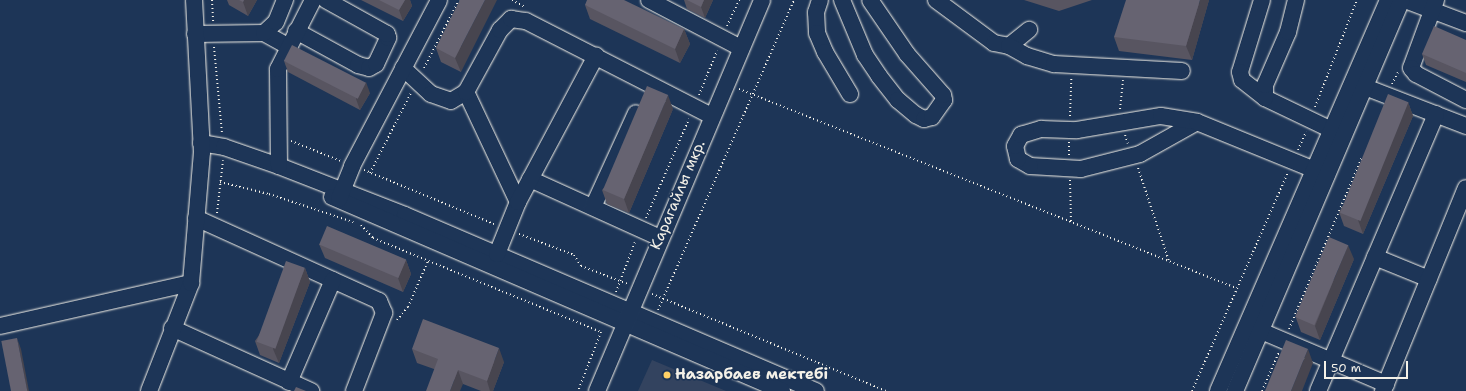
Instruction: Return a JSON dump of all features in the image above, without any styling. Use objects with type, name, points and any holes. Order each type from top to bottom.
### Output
[{"type":"street","points":[[148,391],[191,283],[201,147],[194,0]]},
{"type":"street","points":[[264,33],[276,22],[285,0]]},
{"type":"street","points":[[279,166],[277,135],[278,69],[313,0]]},
{"type":"street","points":[[296,31],[358,65],[369,68],[376,64],[388,38],[387,34],[326,0]]},
{"type":"street","points":[[340,195],[352,166],[439,0]]},
{"type":"street","points":[[649,0],[676,7],[722,38],[741,48]]},
{"type":"street","name":"Карагайлы мкр.","points":[[597,391],[660,238],[762,0]]},
{"type":"street","points":[[820,0],[816,12],[818,33],[824,52],[850,94]]},
{"type":"street","points":[[842,0],[865,55],[879,76],[898,100],[916,115],[924,119],[932,117],[944,100],[944,95],[908,54],[870,0]]},
{"type":"street","points":[[936,0],[994,43],[1009,46],[1027,56],[1054,64],[1182,71]]},
{"type":"street","points":[[1262,0],[1240,72],[1246,85],[1265,98],[1337,133]]},
{"type":"street","points":[[1265,98],[1265,85],[1288,32],[1296,0]]},
{"type":"street","points":[[1218,391],[1337,133],[1388,0]]},
{"type":"street","points":[[1337,133],[1365,87],[1402,0]]},
{"type":"street","points":[[1405,0],[1434,5],[1466,23]]},
{"type":"street","points":[[1434,5],[1411,68],[1416,74],[1466,100]]},
{"type":"street","points":[[403,68],[431,94],[451,101],[466,92],[500,30],[511,19],[526,21],[712,116]]},
{"type":"street","points":[[1009,46],[1029,30]]},
{"type":"street","points":[[195,34],[264,33],[289,47]]},
{"type":"street","points":[[497,254],[518,202],[596,56]]},
{"type":"street","points":[[593,207],[649,84]]},
{"type":"street","points":[[1365,87],[1466,126]]},
{"type":"street","points":[[466,92],[518,202]]},
{"type":"street","points":[[1318,391],[1436,114]]},
{"type":"street","points":[[1197,122],[1140,154],[1081,169],[1030,166],[1018,159],[1015,146],[1021,135],[1041,129],[1077,130],[1161,116],[1197,122],[1320,172]]},
{"type":"street","points":[[201,147],[279,166],[340,195],[627,318],[653,322],[816,391]]},
{"type":"street","points":[[224,152],[276,174],[340,195],[497,254],[627,318],[782,391]]},
{"type":"street","points":[[1235,391],[1261,331],[1320,172]]},
{"type":"street","points":[[530,179],[660,238]]},
{"type":"street","points":[[1261,331],[1385,388],[1466,188]]},
{"type":"street","points":[[196,218],[379,301],[384,309],[354,391]]},
{"type":"street","points":[[1375,257],[1429,279]]},
{"type":"street","points":[[289,382],[333,280]]},
{"type":"street","points":[[0,326],[191,283]]},
{"type":"street","points":[[172,328],[311,391]]},
{"type":"path","points":[[212,0],[213,33],[224,152],[216,227]]},
{"type":"path","points":[[620,281],[640,229],[695,107],[722,38],[739,0]]},
{"type":"path","points":[[653,322],[794,0]]},
{"type":"path","points":[[1192,391],[1311,120],[1357,0]]},
{"type":"path","points":[[1388,96],[1400,66]]},
{"type":"path","points":[[726,83],[1236,288]]},
{"type":"path","points":[[277,135],[507,230],[574,255],[581,266],[639,288],[886,391]]},
{"type":"path","points":[[1262,391],[1363,153]]},
{"type":"path","points":[[220,182],[269,194],[360,224],[373,238],[602,332],[578,391]]},
{"type":"path","points":[[395,322],[408,307],[428,261]]},
{"type":"shaded area","name":"Назарбаев мектебі","points":[[652,360],[726,391],[638,391]]},
{"type":"building","points":[[379,0],[405,0],[399,10]]},
{"type":"building","points":[[460,0],[485,0],[455,58],[436,48]]},
{"type":"building","points":[[587,0],[624,0],[684,29],[675,49],[585,5]]},
{"type":"building","points":[[687,0],[704,0],[701,7]]},
{"type":"building","points":[[1126,0],[1200,0],[1186,46],[1114,37]]},
{"type":"building","points":[[1434,26],[1466,40],[1466,73],[1422,54]]},
{"type":"building","points":[[292,45],[366,83],[358,99],[284,61]]},
{"type":"building","points":[[647,86],[668,95],[624,199],[603,190]]},
{"type":"building","points":[[1388,94],[1408,102],[1360,221],[1340,213]]},
{"type":"building","points":[[327,226],[406,260],[398,278],[319,244]]},
{"type":"building","points":[[1329,237],[1348,245],[1314,325],[1295,317]]},
{"type":"building","points":[[286,261],[305,268],[275,349],[257,342]]},
{"type":"building","points":[[423,319],[499,348],[487,381],[458,370],[450,391],[426,391],[438,359],[412,349]]},
{"type":"building","points":[[17,338],[27,391],[11,391],[1,341]]},
{"type":"building","points":[[1286,340],[1308,349],[1291,391],[1265,391]]},
{"type":"building","points":[[296,387],[306,391],[294,391]]},
{"type":"place","name":"Назарбаев мектебі","points":[[667,375]]}]
